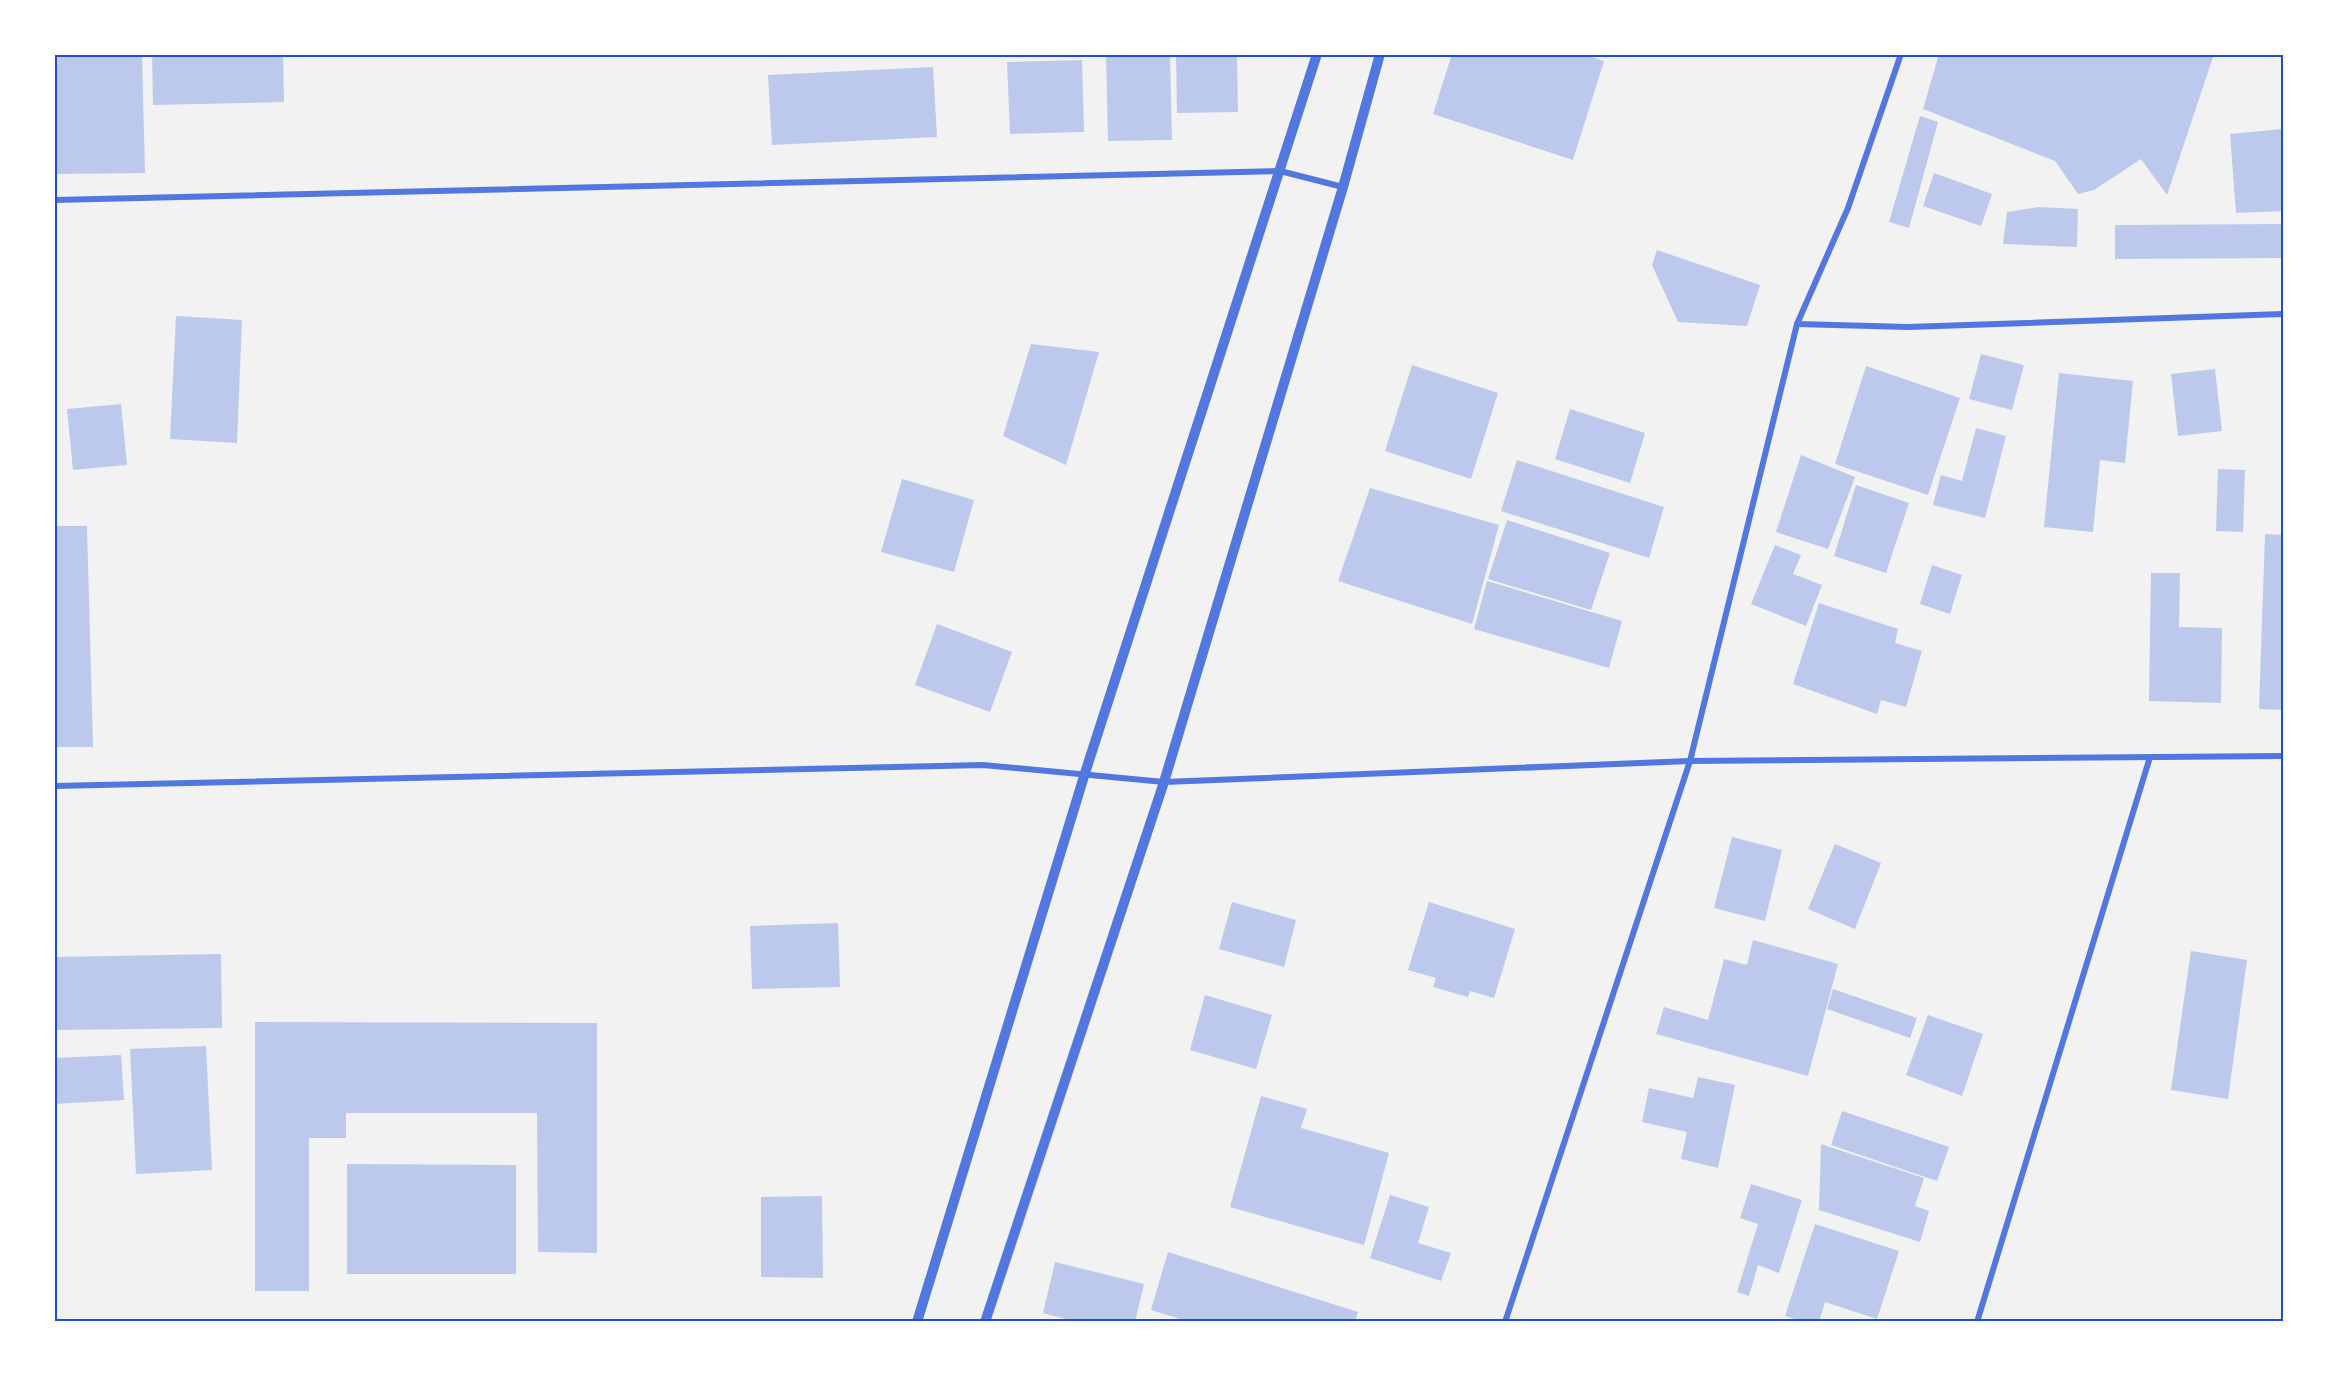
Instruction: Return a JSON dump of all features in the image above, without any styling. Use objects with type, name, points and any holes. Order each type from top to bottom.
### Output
[{"type":"street","points":[[917,1322],[1085,773],[1317,54]]},
{"type":"street","points":[[985,1322],[1164,782],[1343,187],[1380,54]]},
{"type":"street","points":[[1505,1322],[1690,761],[1797,324],[1848,208],[1901,54]]},
{"type":"street","points":[[54,200],[1280,171],[1343,187]]},
{"type":"street","points":[[1797,324],[1908,327],[2283,314]]},
{"type":"street","points":[[54,786],[982,765],[1164,782],[1690,761],[2283,756]]},
{"type":"street","points":[[1977,1322],[2150,757]]},
{"type":"building","points":[[54,54],[142,54],[145,173],[54,174]]},
{"type":"building","points":[[152,54],[283,54],[284,102],[153,105]]},
{"type":"building","points":[[659,54],[685,54],[685,56],[659,56]]},
{"type":"building","points":[[1106,54],[1170,54],[1172,140],[1108,141]]},
{"type":"building","points":[[1176,54],[1237,54],[1238,112],[1177,113]]},
{"type":"building","points":[[1452,54],[1582,54],[1604,61],[1573,160],[1433,114]]},
{"type":"building","points":[[1939,54],[2214,54],[2167,195],[2141,159],[2094,190],[2078,194],[2055,161],[1923,109]]},
{"type":"building","points":[[1082,60],[1084,132],[1010,134],[1007,62]]},
{"type":"building","points":[[933,67],[937,137],[772,145],[768,75]]},
{"type":"building","points":[[1920,116],[1938,122],[1909,228],[1889,222]]},
{"type":"building","points":[[2283,129],[2283,211],[2236,213],[2230,134]]},
{"type":"building","points":[[1934,173],[1992,194],[1981,226],[1923,206]]},
{"type":"building","points":[[2039,207],[2078,209],[2077,247],[2003,244],[2007,212]]},
{"type":"building","points":[[2283,224],[2283,258],[2115,259],[2115,225]]},
{"type":"building","points":[[1657,250],[1760,285],[1747,326],[1678,322],[1652,265]]},
{"type":"building","points":[[176,316],[242,320],[237,443],[170,439]]},
{"type":"building","points":[[1031,344],[1099,352],[1066,465],[1003,436]]},
{"type":"building","points":[[1981,354],[2024,365],[2012,410],[1969,399]]},
{"type":"building","points":[[1412,365],[1498,393],[1471,479],[1385,451]]},
{"type":"building","points":[[1866,366],[1960,398],[1928,495],[1835,464]]},
{"type":"building","points":[[2215,369],[2222,431],[2178,436],[2171,374]]},
{"type":"building","points":[[2059,373],[2133,381],[2125,463],[2100,460],[2093,532],[2044,527]]},
{"type":"building","points":[[121,404],[127,465],[73,470],[67,409]]},
{"type":"building","points":[[1570,409],[1645,433],[1630,483],[1555,459]]},
{"type":"building","points":[[1976,428],[2006,436],[1985,518],[1933,505],[1941,475],[1962,481]]},
{"type":"building","points":[[1801,455],[1855,477],[1828,549],[1776,532]]},
{"type":"building","points":[[1517,460],[1664,507],[1649,558],[1501,511]]},
{"type":"building","points":[[2218,469],[2245,470],[2243,532],[2216,531]]},
{"type":"building","points":[[902,479],[974,500],[954,572],[881,552]]},
{"type":"building","points":[[1856,485],[1909,503],[1886,573],[1834,556]]},
{"type":"building","points":[[1370,488],[1499,525],[1472,624],[1338,581]]},
{"type":"building","points":[[1507,520],[1610,553],[1591,610],[1488,579]]},
{"type":"building","points":[[54,526],[87,526],[93,747],[54,747]]},
{"type":"building","points":[[2265,534],[2283,535],[2283,710],[2259,709]]},
{"type":"building","points":[[1775,545],[1801,555],[1793,574],[1822,585],[1806,626],[1751,604]]},
{"type":"building","points":[[1932,565],[1962,575],[1950,614],[1920,604]]},
{"type":"building","points":[[2151,573],[2180,573],[2179,627],[2222,628],[2221,703],[2149,701]]},
{"type":"building","points":[[1487,581],[1622,621],[1609,668],[1474,629]]},
{"type":"building","points":[[1819,603],[1898,629],[1895,643],[1922,651],[1906,707],[1881,700],[1877,714],[1793,684]]},
{"type":"building","points":[[937,624],[1012,652],[990,712],[915,685]]},
{"type":"building","points":[[1732,837],[1782,850],[1765,921],[1714,908]]},
{"type":"building","points":[[1835,844],[1881,863],[1855,929],[1808,909]]},
{"type":"building","points":[[1232,902],[1296,920],[1284,967],[1219,949]]},
{"type":"building","points":[[1429,902],[1515,929],[1494,998],[1470,991],[1468,997],[1433,987],[1436,978],[1408,970]]},
{"type":"building","points":[[838,923],[840,987],[752,989],[750,926]]},
{"type":"building","points":[[1753,940],[1838,964],[1808,1076],[1656,1034],[1664,1007],[1708,1020],[1724,959],[1747,965]]},
{"type":"building","points":[[2191,951],[2247,960],[2228,1099],[2171,1090]]},
{"type":"building","points":[[221,954],[222,1028],[55,1030],[54,957]]},
{"type":"building","points":[[1833,989],[1917,1018],[1910,1038],[1827,1009]]},
{"type":"building","points":[[1205,995],[1272,1015],[1256,1069],[1190,1050]]},
{"type":"building","points":[[1928,1015],[1983,1034],[1962,1096],[1906,1075]]},
{"type":"building","points":[[255,1022],[597,1023],[597,1253],[538,1252],[537,1113],[346,1113],[346,1138],[309,1138],[309,1291],[255,1291]]},
{"type":"building","points":[[206,1046],[212,1170],[136,1174],[130,1049]]},
{"type":"building","points":[[121,1055],[124,1100],[54,1104],[54,1058]]},
{"type":"building","points":[[1698,1077],[1735,1085],[1718,1168],[1681,1159],[1687,1132],[1642,1122],[1649,1088],[1693,1098]]},
{"type":"building","points":[[1261,1096],[1307,1109],[1301,1128],[1389,1153],[1364,1245],[1230,1207]]},
{"type":"building","points":[[1842,1111],[1949,1147],[1937,1181],[1831,1145]]},
{"type":"building","points":[[1821,1144],[1924,1178],[1915,1206],[1929,1211],[1920,1242],[1819,1210]]},
{"type":"building","points":[[347,1164],[516,1165],[516,1274],[347,1274]]},
{"type":"building","points":[[1751,1184],[1802,1200],[1779,1273],[1758,1265],[1749,1296],[1737,1292],[1758,1224],[1740,1218]]},
{"type":"building","points":[[1390,1195],[1429,1207],[1418,1243],[1451,1253],[1441,1281],[1370,1258]]},
{"type":"building","points":[[822,1196],[823,1278],[761,1277],[761,1197]]},
{"type":"building","points":[[1815,1224],[1899,1251],[1877,1319],[1825,1302],[1819,1322],[1804,1322],[1785,1316]]},
{"type":"building","points":[[1168,1252],[1358,1312],[1355,1322],[1190,1322],[1151,1310]]},
{"type":"building","points":[[1055,1262],[1144,1284],[1135,1322],[1077,1322],[1043,1313]]}]
